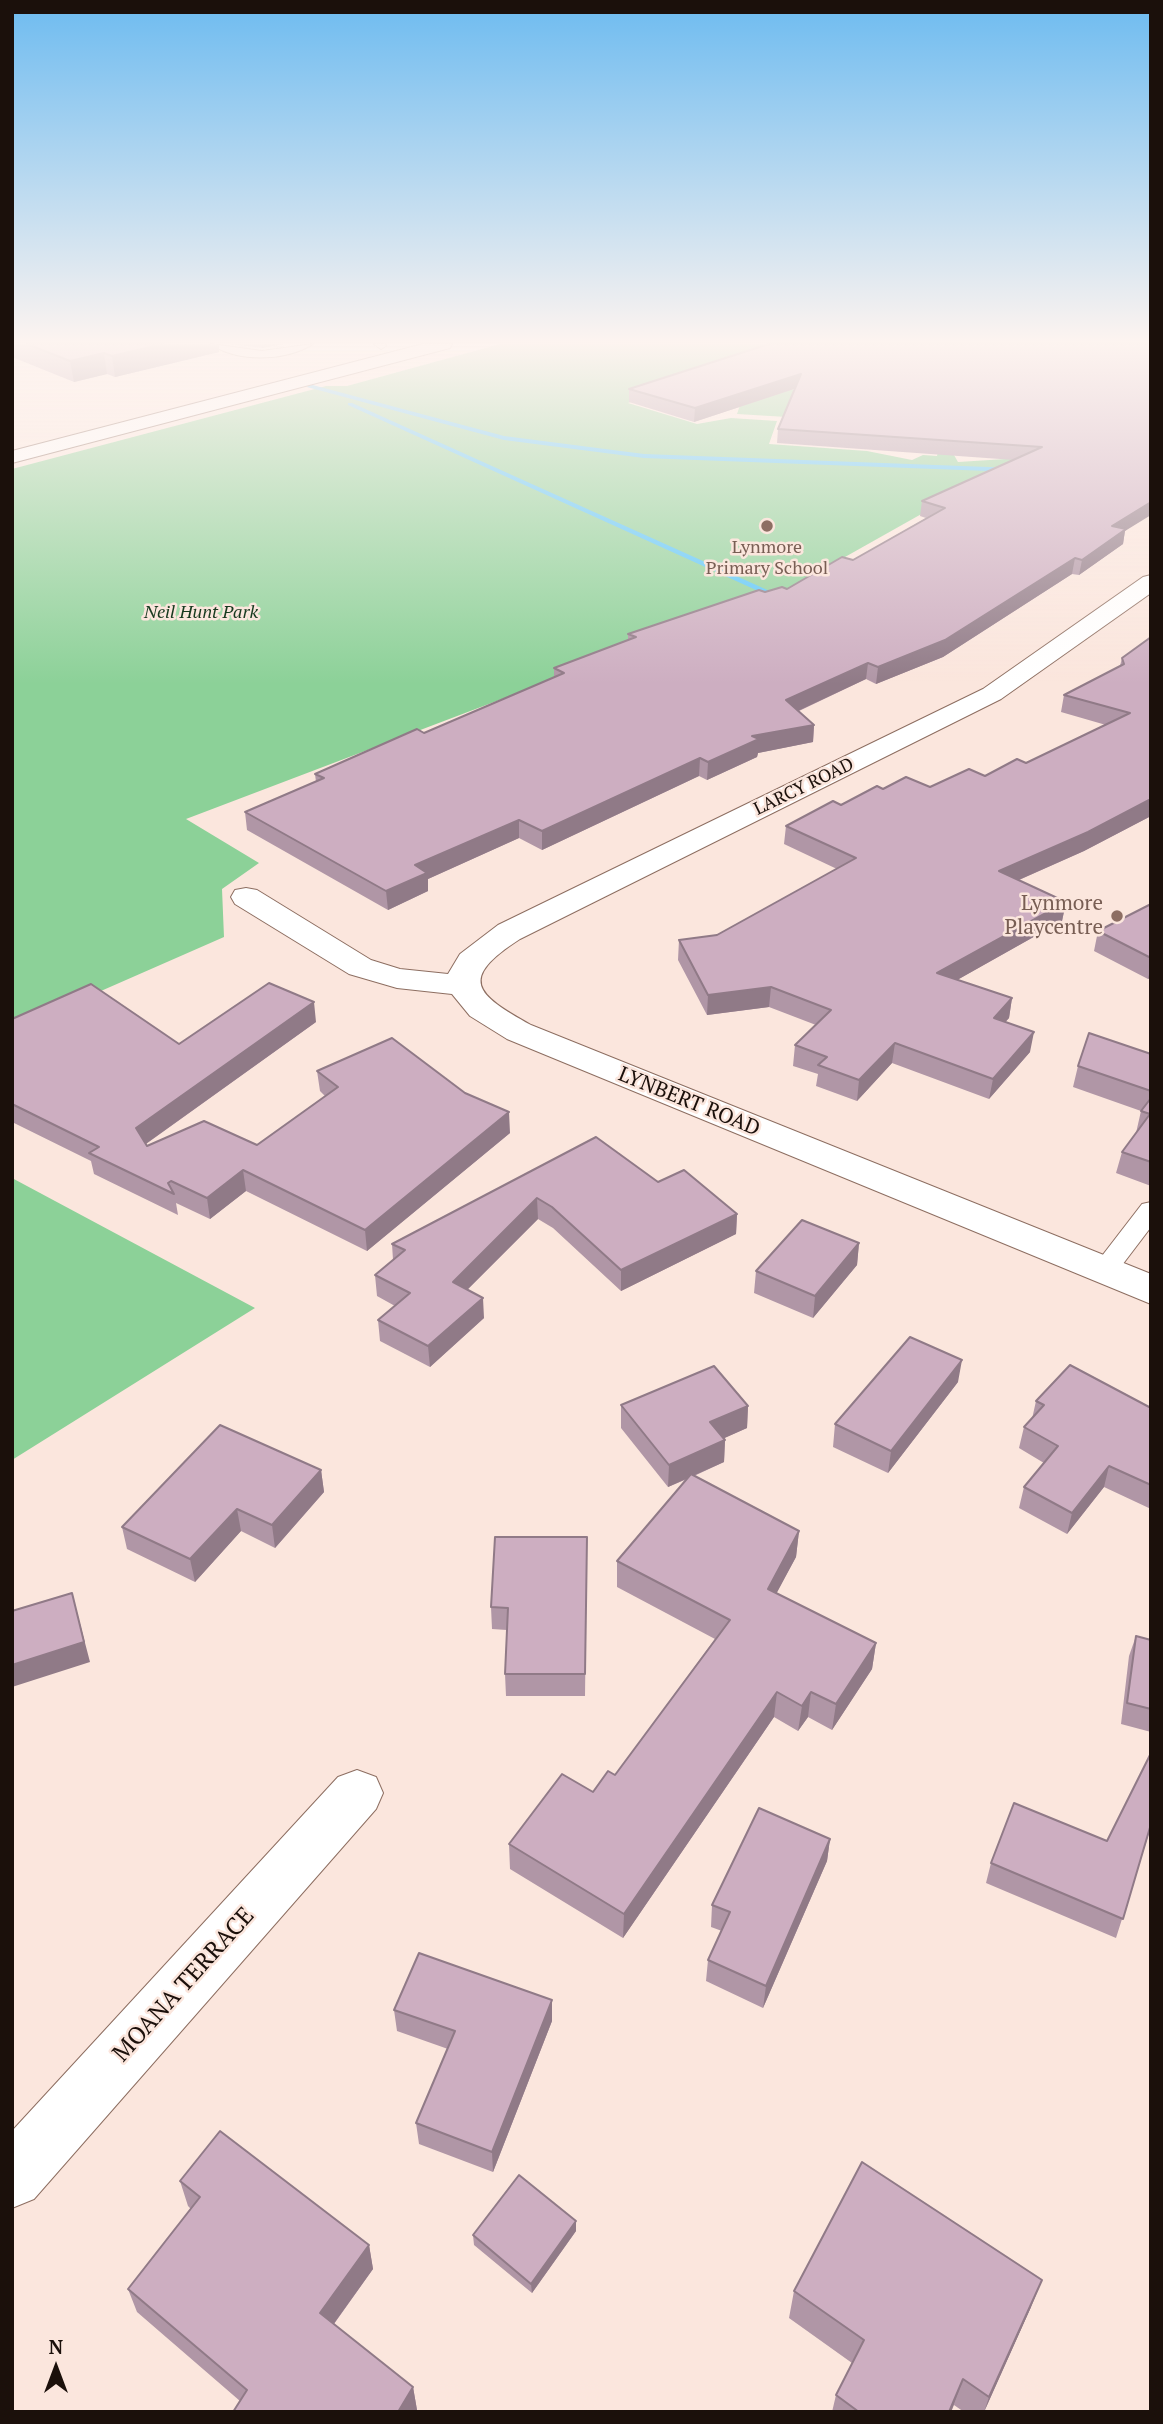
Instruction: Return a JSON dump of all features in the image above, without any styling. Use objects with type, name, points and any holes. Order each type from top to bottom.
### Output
[{"type":"main road","name":"LARCY ROAD","points":[[464,986],[464,975],[470,962],[503,936],[992,694],[1151,582]]},
{"type":"main road","points":[[246,897],[360,967],[405,980],[464,986]]},
{"type":"main road","name":"LYNBERT ROAD","points":[[464,986],[468,998],[485,1014],[519,1032],[1151,1290]]},
{"type":"main road","name":"MOANA TERRACE","points":[[12,2177],[357,1793]]},
{"type":"lane","points":[[1104,1271],[1151,1210]]},
{"type":"green space","name":"Neil Hunt Park","points":[[57,457],[898,457],[912,460],[918,457],[955,457],[958,462],[1021,458],[781,593],[186,819],[259,863],[222,889],[224,937],[12,1030],[12,469]]},
{"type":"green space","points":[[12,1178],[255,1308],[12,1460]]},
{"type":"building","points":[[1020,457],[1151,457],[1151,502],[1112,526],[1126,529],[1082,560],[1075,558],[945,640],[878,667],[868,663],[786,700],[814,725],[752,736],[759,739],[708,762],[700,758],[542,831],[519,820],[415,865],[427,873],[386,891],[245,812],[324,778],[315,774],[417,729],[424,733],[564,673],[554,668],[636,637],[628,634],[759,590],[765,592],[782,587],[787,589],[842,557],[853,560],[945,508],[922,501]]},
{"type":"building","points":[[1151,637],[1151,799],[1088,832],[999,871],[1066,902],[937,973],[1012,998],[994,1018],[1034,1032],[993,1079],[895,1043],[859,1080],[818,1065],[827,1057],[795,1045],[831,1010],[771,987],[708,995],[679,940],[717,935],[856,858],[786,826],[833,801],[841,805],[877,786],[883,789],[906,777],[930,787],[969,769],[985,776],[1017,759],[1026,763],[1130,713],[1064,695],[1124,664],[1122,658]]},
{"type":"building","points":[[1151,904],[1151,958],[1098,931]]},
{"type":"building","points":[[269,983],[314,1002],[136,1128],[147,1146],[204,1121],[257,1145],[338,1087],[317,1071],[392,1038],[465,1093],[509,1112],[365,1230],[243,1170],[207,1198],[171,1181],[168,1183],[174,1194],[89,1153],[99,1147],[12,1104],[12,1019],[91,984],[179,1044]]},
{"type":"building","points":[[1089,1033],[1151,1054],[1151,1091],[1078,1066]]},
{"type":"building","points":[[1151,1098],[1151,1162],[1122,1152],[1150,1114],[1141,1111]]},
{"type":"building","points":[[596,1137],[658,1182],[684,1170],[737,1214],[621,1270],[552,1207],[537,1198],[453,1282],[483,1298],[428,1346],[378,1320],[410,1293],[375,1275],[405,1250],[392,1244]]},
{"type":"building","points":[[802,1220],[859,1243],[815,1296],[756,1271]]},
{"type":"building","points":[[910,1337],[962,1360],[891,1451],[835,1424]]},
{"type":"building","points":[[1070,1365],[1151,1408],[1151,1485],[1109,1466],[1072,1513],[1024,1487],[1058,1446],[1024,1427],[1044,1405],[1036,1401]]},
{"type":"building","points":[[714,1366],[748,1406],[710,1422],[725,1440],[669,1465],[621,1405]]},
{"type":"building","points":[[220,1425],[321,1470],[272,1525],[237,1509],[190,1559],[122,1527]]},
{"type":"building","points":[[691,1474],[799,1531],[768,1589],[876,1643],[836,1704],[811,1692],[802,1706],[777,1692],[624,1914],[509,1844],[562,1774],[593,1792],[608,1771],[615,1775],[730,1620],[617,1561]]},
{"type":"building","points":[[495,1537],[587,1537],[585,1674],[505,1674],[508,1608],[491,1607]]},
{"type":"building","points":[[72,1593],[84,1642],[12,1665],[12,1611]]},
{"type":"building","points":[[1136,1636],[1151,1640],[1151,1709],[1127,1703]]},
{"type":"building","points":[[1151,1753],[1151,1824],[1123,1919],[991,1863],[1014,1803],[1107,1841]]},
{"type":"building","points":[[759,1808],[830,1839],[766,1986],[708,1960],[730,1912],[712,1905]]},
{"type":"building","points":[[419,1953],[552,2000],[492,2152],[416,2123],[455,2031],[394,2010]]},
{"type":"building","points":[[220,2131],[369,2245],[320,2313],[413,2387],[398,2412],[233,2412],[247,2390],[128,2289],[200,2197],[180,2181]]},
{"type":"building","points":[[862,2162],[1042,2280],[989,2397],[963,2379],[949,2412],[859,2412],[836,2395],[864,2340],[794,2291]]},
{"type":"building","points":[[519,2175],[576,2221],[531,2284],[473,2235]]},
{"type":"waterway","points":[[468,457],[770,593]]},
{"type":"waterway","points":[[674,457],[1015,470]]},
{"type":"place","name":"Lynmore Primary School","points":[[767,526]]},
{"type":"place","name":"Lynmore Playcentre","points":[[1117,916]]}]
